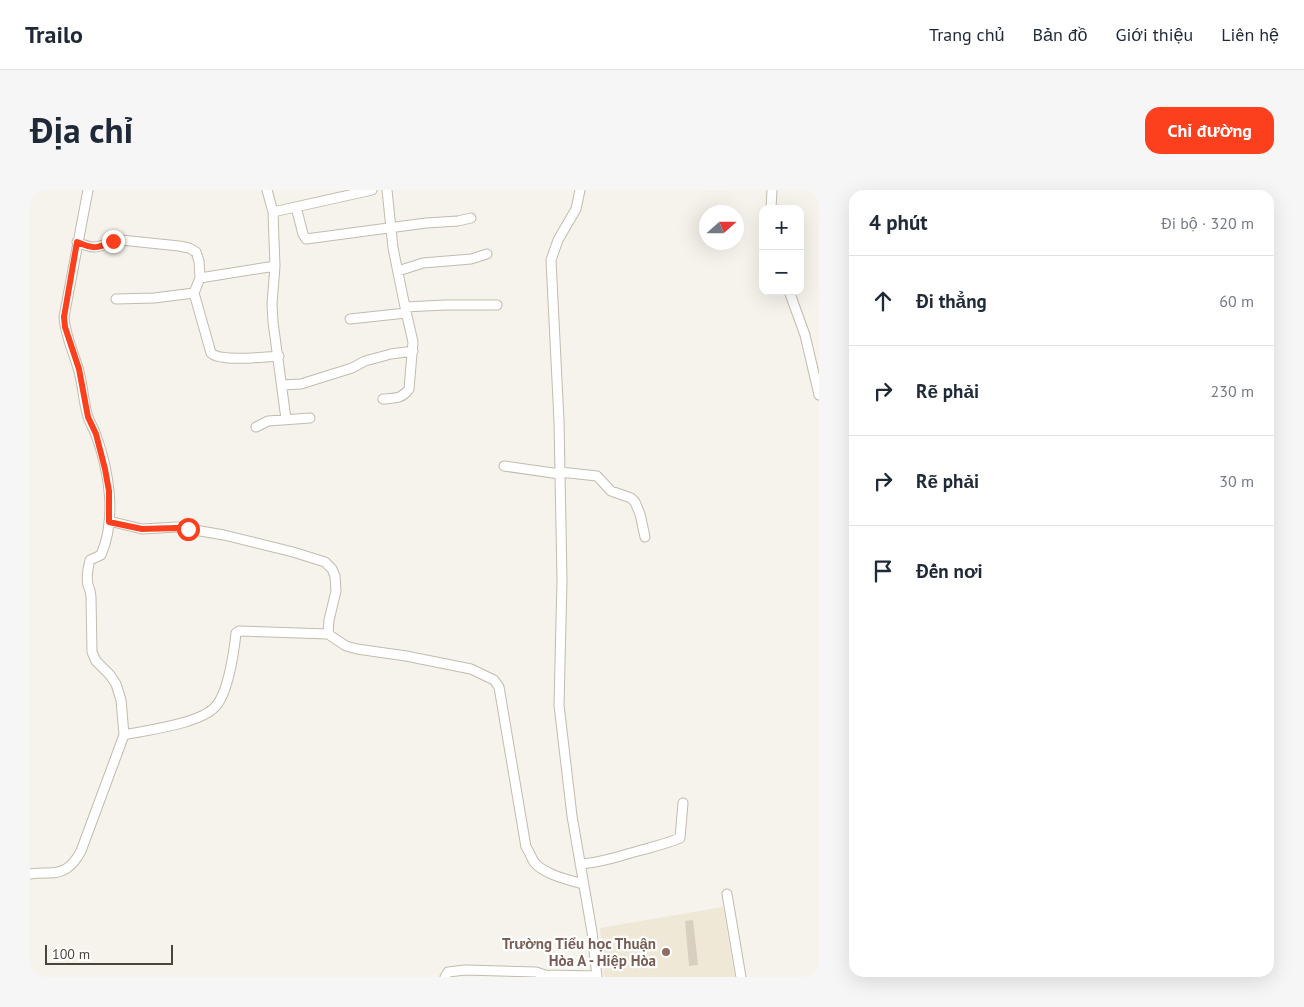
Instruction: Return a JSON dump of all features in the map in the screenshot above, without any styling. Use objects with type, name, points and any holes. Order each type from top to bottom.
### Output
[{"type":"street","points":[[30,874],[56,873],[65,870],[75,862],[81,851],[124,735],[121,700],[116,684],[96,661],[92,652],[91,590],[88,585],[88,570],[90,560],[101,555],[105,546],[109,522],[109,491],[96,434],[88,417],[79,369],[65,327],[64,317],[88,190]]},
{"type":"street","points":[[267,190],[273,212],[276,266],[272,304],[273,322],[286,420]]},
{"type":"street","points":[[273,212],[372,190]]},
{"type":"street","points":[[383,399],[400,398],[409,389],[414,342],[405,310],[398,271],[391,228],[388,190]]},
{"type":"street","points":[[445,977],[448,972],[466,970],[536,972],[545,976],[597,977],[592,932],[570,807],[559,705],[562,580],[552,260],[558,240],[576,209],[580,190]]},
{"type":"street","points":[[771,205],[772,190]]},
{"type":"street","points":[[296,207],[306,239],[471,218]]},
{"type":"street","points":[[77,242],[90,248],[97,248],[113,241],[121,240],[189,248],[196,252],[199,261],[200,278],[194,293],[211,354],[216,358],[279,356]]},
{"type":"street","points":[[398,271],[423,263],[471,259],[487,254]]},
{"type":"street","points":[[200,278],[276,266]]},
{"type":"street","points":[[116,299],[154,298],[194,293]]},
{"type":"street","points":[[790,295],[805,335],[819,395]]},
{"type":"street","points":[[350,319],[405,310],[463,304],[497,305]]},
{"type":"street","points":[[282,384],[301,384],[352,368],[365,361],[390,354],[413,351]]},
{"type":"street","points":[[256,427],[268,421],[310,418]]},
{"type":"street","points":[[504,466],[597,476],[611,491],[631,498],[635,502],[640,514],[645,537]]},
{"type":"street","points":[[109,522],[142,529],[177,528],[224,535],[325,562],[332,569],[335,576],[336,590],[329,620],[328,634]]},
{"type":"street","points":[[124,735],[184,722],[204,714],[215,707],[228,678],[236,633],[239,631],[328,634],[346,646],[457,666],[485,675],[498,683],[526,847],[534,862],[540,866],[563,878],[583,884]]},
{"type":"street","points":[[580,864],[612,859],[680,838],[683,803]]},
{"type":"street","points":[[727,894],[741,977]]},
{"type":"shaded area","name":"Trường Tiểu học Thuận Hòa A - Hiệp Hòa","points":[[723,907],[735,977],[604,977],[600,928]]},
{"type":"building","points":[[693,920],[698,965],[689,966],[685,921]]},
{"type":"place","name":"Trường Tiểu học Thuận Hòa A - Hiệp Hòa","points":[[666,952]]},
{"type":"route","points":[[113,241],[97,248],[90,248],[77,242],[64,317],[65,327],[79,369],[88,417],[96,434],[105,469],[109,491],[109,522],[131,525],[142,529],[188,529]]}]
